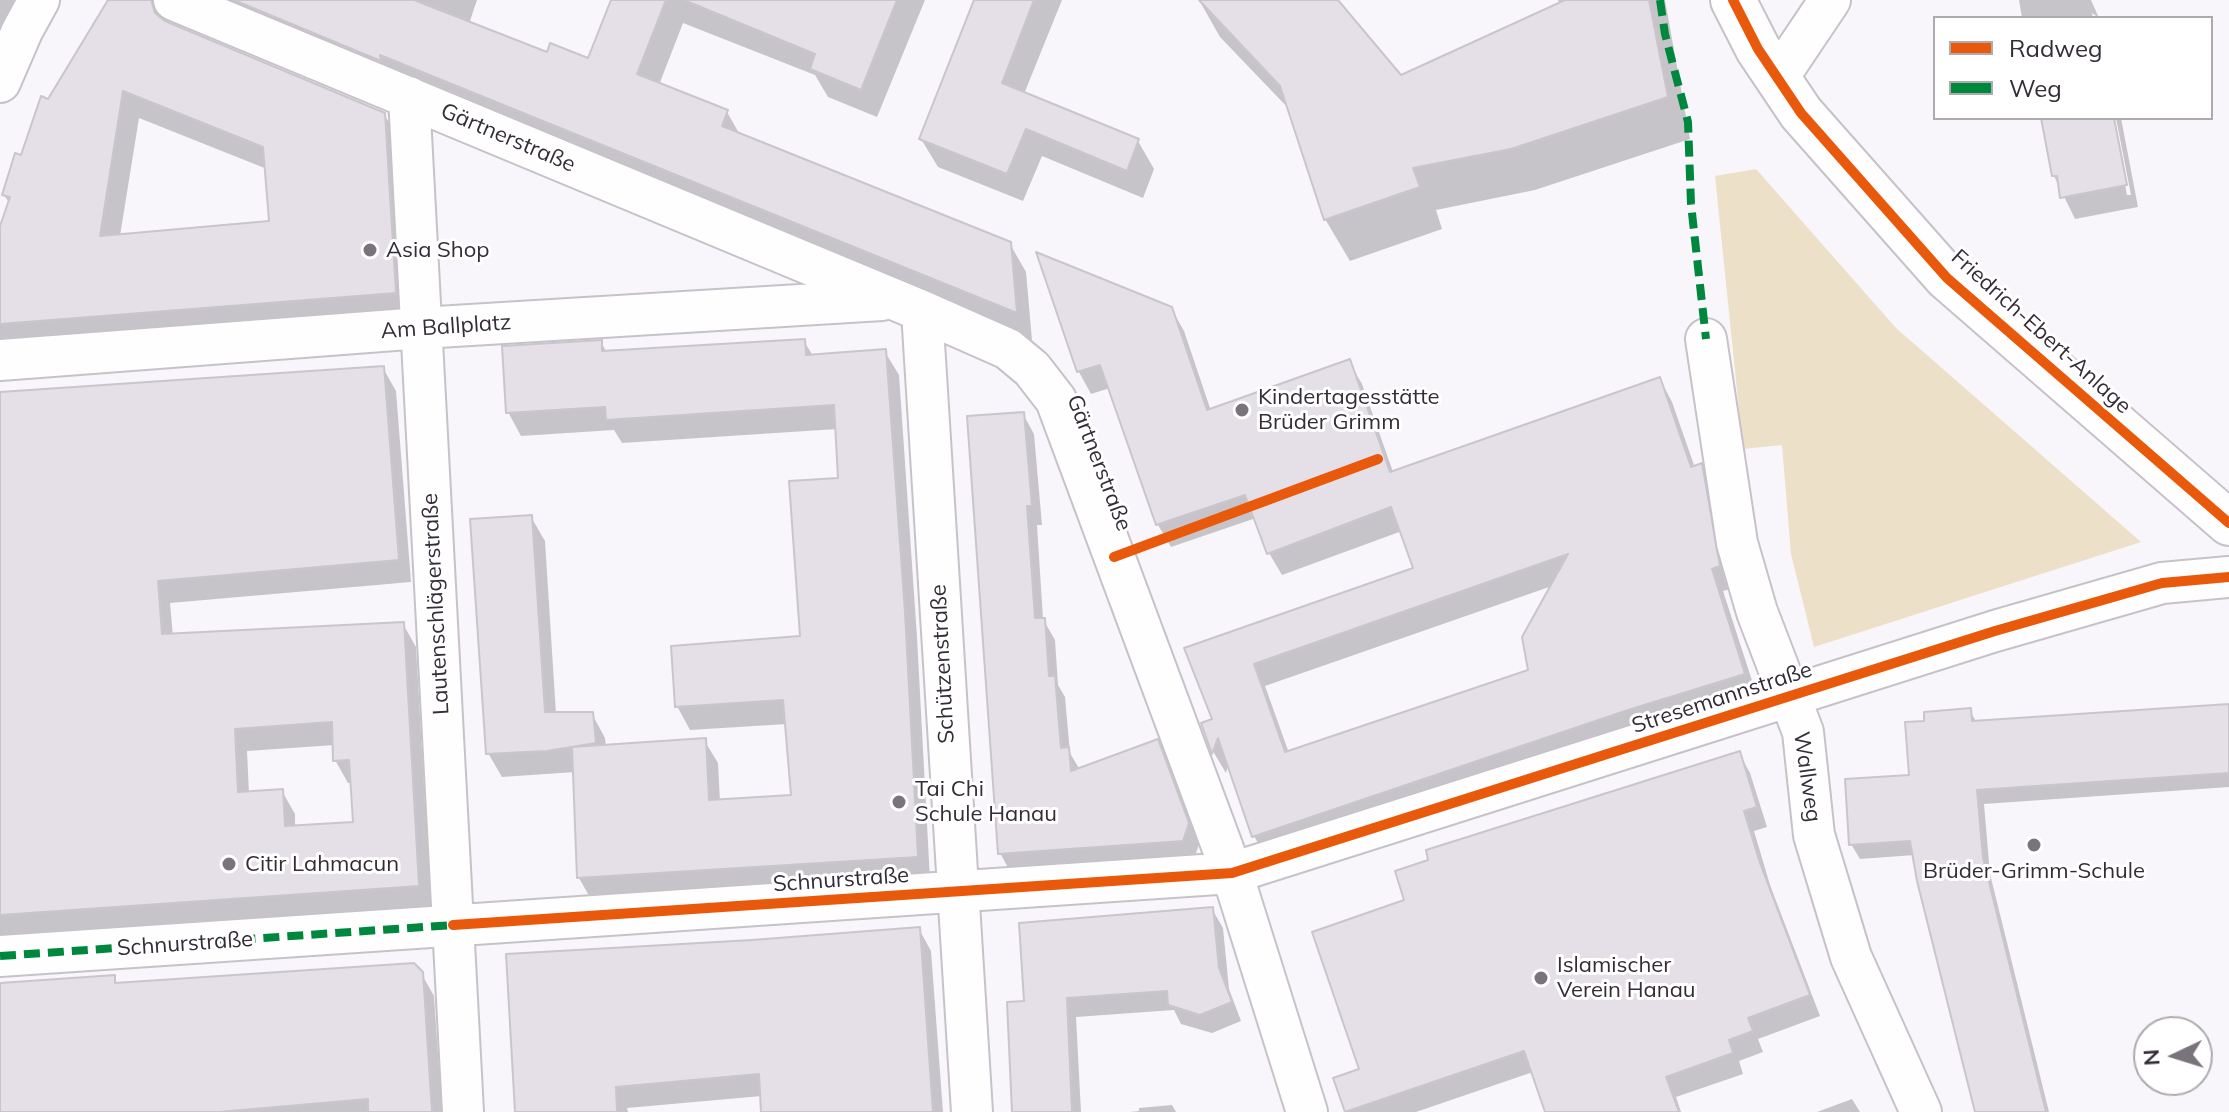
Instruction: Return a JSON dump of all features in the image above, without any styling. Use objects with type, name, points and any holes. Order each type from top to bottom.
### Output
[{"type":"main road","name":"Friedrich-Ebert-Anlage","points":[[1733,0],[1777,79],[1801,113],[1947,278],[2229,523]]},
{"type":"street","points":[[0,82],[39,0]]},
{"type":"street","name":"Gärtnerstraße","points":[[174,0],[907,305],[1008,349],[1032,369],[1056,400],[1232,873],[1307,1112]]},
{"type":"street","points":[[1777,79],[1830,0]]},
{"type":"street","name":"Lautenschlägerstraße","points":[[409,97],[463,1112]]},
{"type":"street","name":"Am Ballplatz","points":[[0,360],[421,328],[907,305]]},
{"type":"street","name":"Schützenstraße","points":[[907,305],[957,892],[972,1112]]},
{"type":"street","name":"Wallweg","points":[[1706,339],[1737,543],[1757,612],[1803,732],[1814,835],[1851,957],[1921,1112]]},
{"type":"street","name":"Stresemannstraße","points":[[1232,873],[1995,631],[2162,583],[2229,577]]},
{"type":"street","name":"Schnurstraße","points":[[0,956],[1232,873]]},
{"type":"shaded area","points":[[1756,169],[1896,328],[2141,542],[1814,647],[1791,554],[1782,445],[1743,449],[1715,176]]},
{"type":"building","points":[[108,0],[151,0],[155,13],[165,21],[385,113],[396,293],[0,324],[0,226],[10,197],[2,195],[15,153],[21,155],[41,96],[48,99]],"holes":[[[123,91],[263,147],[269,221],[100,236]]]},
{"type":"building","points":[[234,0],[414,0],[547,52],[550,43],[588,58],[611,0],[666,0],[637,74],[728,110],[722,126],[1011,242],[1017,313],[380,55],[381,61]]},
{"type":"building","points":[[684,0],[897,0],[861,90],[810,69],[815,54]]},
{"type":"building","points":[[974,0],[1034,0],[1002,83],[1139,139],[1127,171],[1026,129],[1007,174],[919,139]]},
{"type":"building","points":[[1199,0],[1338,0],[1401,75],[1565,0],[1649,0],[1668,97],[1511,149],[1413,168],[1420,187],[1324,220],[1280,86]]},
{"type":"building","points":[[2041,120],[2114,120],[2127,185],[2060,198],[2057,176],[2052,176]]},
{"type":"building","points":[[1036,252],[1172,307],[1207,410],[1350,359],[1390,472],[1660,377],[1691,467],[1702,463],[1720,566],[1712,569],[1745,674],[1628,710],[1252,837],[1218,738],[1212,754],[1201,723],[1212,719],[1184,648],[1413,568],[1391,507],[1267,554],[1245,495],[1156,525],[1100,365],[1077,372]],"holes":[[[1568,554],[1522,637],[1528,670],[1285,752],[1254,664]]]},
{"type":"building","points":[[805,339],[806,355],[886,349],[905,612],[918,857],[577,878],[572,747],[706,738],[709,800],[791,795],[783,700],[675,707],[671,646],[800,636],[789,481],[838,478],[834,405],[606,420],[605,407],[506,413],[502,346],[602,340],[602,351]]},
{"type":"building","points":[[384,366],[399,560],[158,581],[162,634],[404,622],[419,886],[0,915],[0,392]],"holes":[[[332,722],[333,761],[349,760],[353,822],[285,826],[283,789],[238,792],[235,729]]]},
{"type":"building","points":[[1024,412],[1032,506],[1027,506],[1035,618],[1045,618],[1049,676],[1055,676],[1061,748],[1069,747],[1071,771],[1158,739],[1189,823],[1183,841],[998,854],[967,416]]},
{"type":"building","points":[[532,515],[545,712],[593,712],[596,743],[547,751],[486,754],[470,519]]},
{"type":"building","points":[[2229,704],[2229,773],[1977,790],[1983,858],[2046,1112],[1975,1112],[1917,881],[1910,841],[1849,845],[1845,779],[1909,775],[1905,722],[1924,721],[1924,712],[1971,708],[1972,721]]},
{"type":"building","points":[[1740,751],[1757,807],[1744,811],[1760,863],[1810,995],[1748,1018],[1753,1031],[1729,1040],[1733,1053],[1666,1077],[1679,1112],[1545,1112],[1524,1051],[1345,1112],[1333,1078],[1359,1069],[1312,932],[1404,900],[1395,871],[1428,860],[1426,850]]},
{"type":"building","points":[[1213,907],[1219,968],[1232,1002],[1200,1015],[1168,1005],[1167,991],[1067,998],[1072,1112],[1012,1112],[1007,1002],[1024,1001],[1019,923]]},
{"type":"building","points":[[920,927],[933,1112],[761,1112],[759,1074],[616,1087],[617,1112],[515,1112],[506,954]]},
{"type":"building","points":[[414,963],[423,972],[432,1112],[368,1112],[368,1099],[219,1112],[0,1112],[0,983],[115,975],[115,983]]},
{"type":"marked path","points":[[1660,0],[1665,34],[1688,122],[1691,204],[1706,339]]},
{"type":"marked path","points":[[0,956],[453,925]]},
{"type":"cycle path","points":[[1733,0],[1758,49],[1801,113],[1947,278],[2229,523]]},
{"type":"cycle path","points":[[1114,557],[1378,459]]},
{"type":"cycle path","points":[[453,925],[1232,873],[1995,631],[2162,583],[2229,577]]},
{"type":"place","name":"Asia Shop","points":[[370,250]]},
{"type":"place","name":"Kindertagesstätte Brüder Grimm","points":[[1242,410]]},
{"type":"place","name":"Tai Chi Schule Hanau","points":[[899,802]]},
{"type":"place","name":"Brüder-Grimm-Schule","points":[[2034,845]]},
{"type":"place","name":"Citir Lahmacun","points":[[229,864]]},
{"type":"place","name":"Islamischer Verein Hanau","points":[[1541,978]]}]
